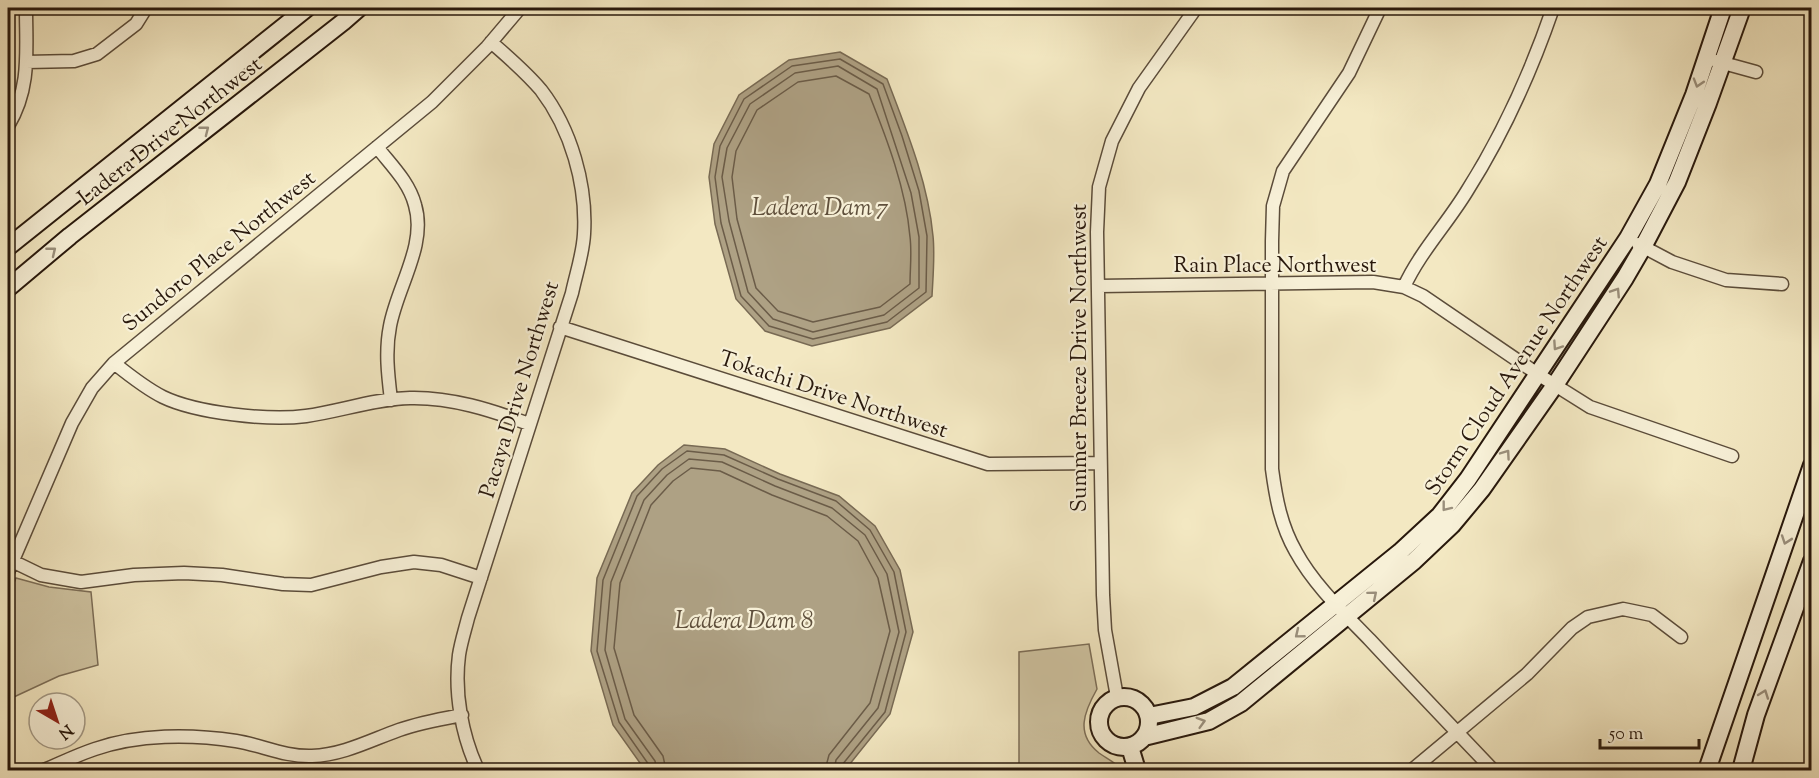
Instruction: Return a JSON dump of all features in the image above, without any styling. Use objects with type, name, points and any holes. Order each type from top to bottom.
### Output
[{"type":"street","points":[[8,126],[17,111],[24,91],[26,8]]},
{"type":"street","points":[[26,62],[74,61],[97,54],[136,24],[146,8]]},
{"type":"street","name":"Ladera Drive Northwest","points":[[8,247],[307,8]]},
{"type":"street","name":"Ladera Drive Northwest","points":[[9,282],[358,8]]},
{"type":"street","name":"Sundoro Place Northwest","points":[[9,564],[72,423],[92,388],[114,363],[432,102],[491,42],[520,8]]},
{"type":"street","name":"Summer Breeze Drive Northwest","points":[[1117,697],[1105,630],[1097,232],[1099,187],[1112,141],[1138,88],[1196,8]]},
{"type":"street","points":[[1380,8],[1349,73],[1283,171],[1274,206],[1272,469],[1277,504],[1283,526],[1297,554],[1310,573],[1493,771]]},
{"type":"street","points":[[1404,287],[1413,267],[1466,193],[1498,141],[1539,47],[1553,8]]},
{"type":"street","name":"Storm Cloud Avenue Northwest","points":[[1713,60],[1723,8]]},
{"type":"street","name":"Storm Cloud Avenue Northwest","points":[[1149,716],[1194,707],[1233,687],[1414,561],[1452,525],[1482,489],[1555,385],[1625,278],[1658,184],[1694,95],[1742,8]]},
{"type":"street","name":"Pacaya Drive Northwest","points":[[478,771],[462,715],[458,688],[460,653],[481,578],[572,293],[584,236],[585,215],[580,180],[561,122],[531,79],[491,42]]},
{"type":"street","points":[[1713,60],[1756,72]]},
{"type":"street","points":[[377,147],[413,196],[418,218],[416,242],[393,312],[388,336],[387,363],[391,400]]},
{"type":"street","points":[[1636,243],[1672,262],[1726,280],[1782,284]]},
{"type":"street","name":"Storm Cloud Avenue Northwest","points":[[1144,737],[1209,721],[1241,703],[1342,610],[1440,514],[1468,479],[1539,375],[1636,243]]},
{"type":"street","name":"Rain Place Northwest","points":[[1099,286],[1373,282],[1404,287],[1423,296],[1590,407],[1732,456]]},
{"type":"street","name":"Tokachi Drive Northwest","points":[[560,327],[988,464],[1101,463]]},
{"type":"street","points":[[114,363],[162,397],[205,410],[255,416],[303,417],[372,402],[428,399],[470,405],[530,424]]},
{"type":"street","points":[[1707,771],[1812,465]]},
{"type":"street","points":[[1741,771],[1756,715],[1812,561]]},
{"type":"street","points":[[9,564],[41,575],[81,582],[134,575],[184,573],[310,585],[381,567],[414,562],[441,565],[481,578]]},
{"type":"street","points":[[1412,771],[1527,674],[1572,628],[1588,617],[1623,609],[1652,615],[1681,637]]},
{"type":"street","points":[[1117,697],[1134,698],[1142,704],[1149,716],[1148,728],[1144,737],[1130,747],[1117,746],[1109,742],[1103,737],[1099,727],[1098,719],[1101,710],[1108,701],[1117,697]]},
{"type":"street","points":[[44,771],[96,748],[163,736],[219,738],[291,754],[325,755],[361,745],[402,729],[462,715]]},
{"type":"street","points":[[1130,747],[1137,771]]},
{"type":"shaded area","points":[[16,578],[49,587],[91,592],[98,665],[59,676],[8,699],[8,598]]},
{"type":"shaded area","points":[[1089,644],[1097,689],[1088,706],[1084,730],[1091,746],[1117,765],[1120,770],[1019,770],[1019,652]]},
{"type":"water","name":"Ladera Dam 7","points":[[840,52],[887,79],[902,117],[921,176],[930,216],[934,251],[932,296],[890,328],[812,346],[765,331],[736,299],[715,224],[709,177],[714,144],[739,95],[789,60]]},
{"type":"water","name":"Ladera Dam 8","points":[[684,445],[725,449],[780,474],[839,496],[875,526],[900,570],[913,632],[890,714],[845,770],[645,770],[613,725],[591,651],[597,578],[632,493],[658,465]]}]
